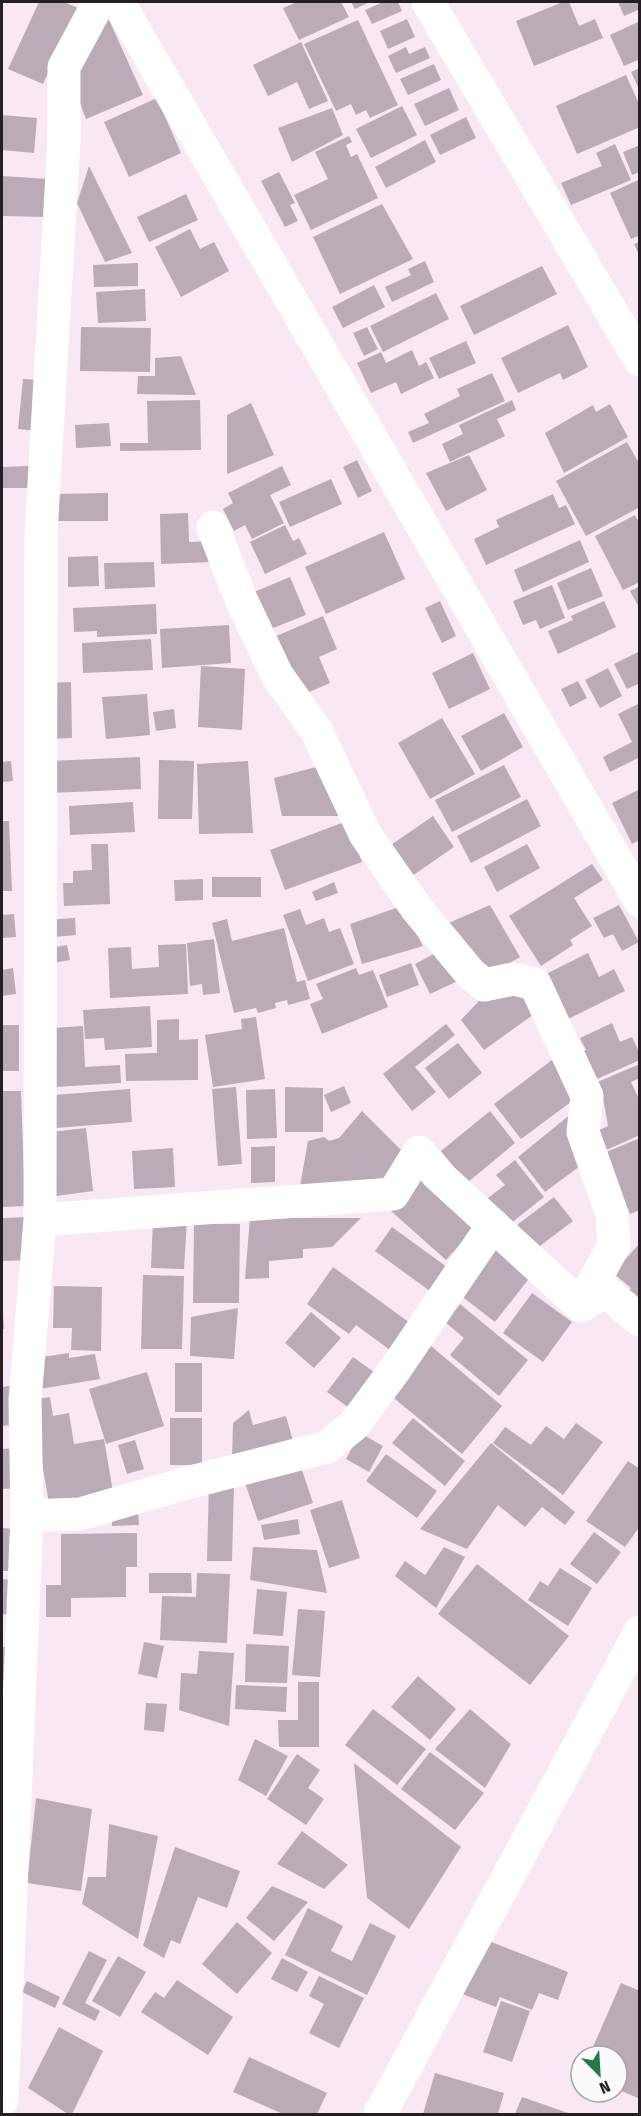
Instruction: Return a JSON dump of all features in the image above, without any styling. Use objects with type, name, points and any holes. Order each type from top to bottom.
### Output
[{"type":"street","points":[[2,2100],[27,1516],[25,1400],[40,1220],[41,534],[64,140],[64,67],[99,2]]},
{"type":"street","points":[[118,2],[639,901]]},
{"type":"street","points":[[428,2],[639,360]]},
{"type":"street","points":[[213,526],[240,597],[277,675],[316,730],[365,834],[417,909],[470,973],[484,985],[513,979],[535,984],[587,1096],[583,1132],[612,1214],[614,1245],[581,1306]]},
{"type":"street","points":[[40,1220],[393,1194],[419,1152],[437,1174],[581,1306]]},
{"type":"street","points":[[27,1516],[80,1514],[183,1484],[327,1447],[354,1425],[394,1371],[493,1225]]},
{"type":"street","points":[[581,1306],[605,1291],[639,1320]]},
{"type":"street","points":[[380,2115],[639,1632]]},
{"type":"building","points":[[39,2],[64,2],[78,8],[43,84],[8,69]]},
{"type":"building","points":[[297,2],[341,2],[349,17],[299,40],[283,8]]},
{"type":"building","points":[[351,2],[370,2],[355,9]]},
{"type":"building","points":[[383,2],[398,2],[402,11],[372,24],[365,10]]},
{"type":"building","points":[[563,2],[569,2],[579,26],[595,19],[603,38],[534,66],[516,21]]},
{"type":"building","points":[[618,2],[640,2],[640,9],[624,16]]},
{"type":"building","points":[[105,11],[143,95],[86,119],[72,82]]},
{"type":"building","points":[[407,19],[415,37],[388,49],[380,31]]},
{"type":"building","points":[[358,20],[398,105],[370,118],[366,110],[356,115],[351,104],[336,111],[304,44]]},
{"type":"building","points":[[640,21],[640,59],[624,66],[610,35]]},
{"type":"building","points":[[301,42],[328,101],[309,109],[297,82],[268,96],[253,65]]},
{"type":"building","points":[[406,47],[409,54],[425,47],[430,58],[396,73],[388,56]]},
{"type":"building","points":[[434,64],[441,80],[408,95],[400,79]]},
{"type":"building","points":[[640,68],[640,91],[631,72]]},
{"type":"building","points":[[626,75],[640,106],[640,127],[577,154],[556,106]]},
{"type":"building","points":[[449,88],[459,110],[425,126],[414,104]]},
{"type":"building","points":[[157,98],[181,153],[129,177],[104,122]]},
{"type":"building","points":[[402,106],[417,135],[371,158],[356,129]]},
{"type":"building","points":[[332,108],[343,135],[292,162],[278,128]]},
{"type":"building","points":[[2,115],[37,118],[34,153],[2,150]]},
{"type":"building","points":[[466,117],[476,138],[440,155],[430,135]]},
{"type":"building","points":[[349,136],[352,142],[346,145],[351,157],[357,154],[378,198],[311,230],[294,195],[328,179],[315,152]]},
{"type":"building","points":[[425,140],[436,162],[386,188],[375,167]]},
{"type":"building","points":[[615,144],[631,180],[571,205],[561,183],[602,166],[596,153]]},
{"type":"building","points":[[640,145],[640,172],[632,175],[623,152]]},
{"type":"building","points":[[89,166],[132,253],[105,262],[77,203]]},
{"type":"building","points":[[279,172],[295,203],[290,205],[298,221],[285,227],[261,181]]},
{"type":"building","points":[[2,176],[49,179],[48,217],[2,216]]},
{"type":"building","points":[[640,179],[640,235],[631,239],[610,193]]},
{"type":"building","points":[[186,194],[198,220],[149,242],[137,217]]},
{"type":"building","points":[[382,204],[413,259],[340,294],[313,237]]},
{"type":"building","points":[[190,229],[200,249],[214,242],[229,271],[181,297],[155,247]]},
{"type":"building","points":[[640,242],[640,257],[634,244]]},
{"type":"building","points":[[425,261],[434,282],[392,302],[385,287],[411,275],[408,269]]},
{"type":"building","points":[[138,263],[138,286],[94,287],[93,265]]},
{"type":"building","points":[[542,266],[557,294],[474,335],[460,306]]},
{"type":"building","points":[[374,285],[385,307],[343,328],[332,307]]},
{"type":"building","points":[[145,289],[146,321],[98,323],[96,292]]},
{"type":"building","points":[[436,293],[449,319],[383,352],[370,326]]},
{"type":"building","points":[[568,325],[588,367],[563,380],[560,373],[518,393],[501,358]]},
{"type":"building","points":[[81,327],[151,328],[150,372],[80,371]]},
{"type":"building","points":[[367,327],[378,349],[364,356],[353,333]]},
{"type":"building","points":[[466,341],[476,363],[439,379],[429,358]]},
{"type":"building","points":[[412,350],[419,366],[426,362],[434,378],[401,394],[396,382],[371,393],[357,363],[381,352],[386,363]]},
{"type":"building","points":[[181,356],[196,395],[137,394],[138,376],[155,376],[155,358]]},
{"type":"building","points":[[492,373],[505,401],[413,443],[408,432],[429,423],[424,414],[460,396],[457,389]]},
{"type":"building","points":[[23,379],[42,380],[38,431],[18,429]]},
{"type":"building","points":[[200,400],[201,450],[120,451],[120,443],[148,443],[147,401]]},
{"type":"building","points":[[512,400],[516,410],[497,419],[505,436],[450,462],[442,444],[463,434],[459,425]]},
{"type":"building","points":[[251,403],[274,455],[227,474],[227,415]]},
{"type":"building","points":[[610,404],[628,437],[564,473],[545,433],[593,405],[596,412]]},
{"type":"building","points":[[109,423],[111,446],[76,448],[75,425]]},
{"type":"building","points":[[627,442],[640,465],[640,507],[586,536],[556,481]]},
{"type":"building","points":[[469,455],[487,490],[446,511],[426,473]]},
{"type":"building","points":[[357,460],[372,491],[358,498],[343,467]]},
{"type":"building","points":[[31,466],[31,488],[2,488],[2,467]]},
{"type":"building","points":[[282,466],[291,485],[270,495],[284,523],[252,539],[245,525],[234,531],[223,509],[233,503],[228,493]]},
{"type":"building","points":[[331,479],[342,504],[290,527],[279,502]]},
{"type":"building","points":[[108,493],[108,521],[56,521],[56,494]]},
{"type":"building","points":[[553,494],[559,508],[566,505],[575,524],[486,565],[474,539],[499,527],[496,520]]},
{"type":"building","points":[[188,513],[189,542],[213,541],[214,562],[161,564],[160,514]]},
{"type":"building","points":[[635,515],[640,524],[640,582],[623,590],[595,536]]},
{"type":"building","points":[[285,525],[293,541],[299,538],[307,554],[265,574],[250,542]]},
{"type":"building","points":[[384,532],[405,579],[326,614],[305,567]]},
{"type":"building","points":[[580,540],[589,562],[523,592],[514,570]]},
{"type":"building","points":[[98,556],[99,586],[68,587],[68,557]]},
{"type":"building","points":[[154,562],[155,587],[105,589],[104,563]]},
{"type":"building","points":[[591,568],[603,596],[568,610],[557,583]]},
{"type":"building","points":[[290,577],[306,615],[263,632],[247,595]]},
{"type":"building","points":[[552,585],[565,618],[540,629],[536,620],[523,625],[513,601]]},
{"type":"building","points":[[640,586],[640,609],[630,591]]},
{"type":"building","points":[[440,601],[456,636],[442,643],[425,608]]},
{"type":"building","points":[[604,601],[616,627],[558,654],[548,631],[573,620],[571,616]]},
{"type":"building","points":[[156,604],[157,634],[97,637],[97,631],[74,632],[73,608]]},
{"type":"building","points":[[323,616],[337,649],[319,657],[330,683],[300,696],[274,637]]},
{"type":"building","points":[[229,625],[231,663],[162,668],[160,629]]},
{"type":"building","points":[[151,639],[153,670],[83,673],[82,643]]},
{"type":"building","points":[[640,651],[640,683],[627,689],[614,664]]},
{"type":"building","points":[[473,653],[490,689],[449,709],[432,673]]},
{"type":"building","points":[[201,666],[245,669],[242,730],[198,727]]},
{"type":"building","points":[[608,668],[622,696],[600,708],[585,680]]},
{"type":"building","points":[[578,681],[587,698],[570,707],[561,689]]},
{"type":"building","points":[[71,682],[72,738],[44,739],[43,683]]},
{"type":"building","points":[[147,694],[150,735],[106,739],[102,697]]},
{"type":"building","points":[[640,703],[640,757],[610,772],[603,757],[632,742],[618,714]]},
{"type":"building","points":[[174,709],[176,728],[156,731],[153,712]]},
{"type":"building","points":[[504,713],[523,747],[481,771],[461,736]]},
{"type":"building","points":[[442,718],[475,774],[430,799],[398,743]]},
{"type":"building","points":[[140,757],[141,789],[51,793],[50,761]]},
{"type":"building","points":[[159,760],[194,761],[192,819],[158,819]]},
{"type":"building","points":[[11,761],[13,781],[2,782],[2,762]]},
{"type":"building","points":[[248,761],[253,833],[199,834],[197,764]]},
{"type":"building","points":[[324,765],[344,816],[282,816],[274,778]]},
{"type":"building","points":[[504,765],[521,797],[452,832],[435,800]]},
{"type":"building","points":[[640,789],[640,840],[632,844],[612,803]]},
{"type":"building","points":[[527,799],[541,826],[471,863],[457,836]]},
{"type":"building","points":[[133,802],[135,832],[70,835],[69,806]]},
{"type":"building","points":[[433,816],[454,847],[409,878],[388,847]]},
{"type":"building","points":[[2,821],[9,821],[12,891],[2,891]]},
{"type":"building","points":[[347,821],[362,862],[285,890],[270,850]]},
{"type":"building","points":[[91,844],[108,844],[110,904],[64,906],[63,883],[73,883],[73,871],[92,870]]},
{"type":"building","points":[[527,844],[540,868],[497,892],[484,867]]},
{"type":"building","points":[[592,864],[603,880],[574,898],[592,926],[570,940],[573,945],[541,966],[509,916]]},
{"type":"building","points":[[212,877],[261,877],[261,897],[212,897]]},
{"type":"building","points":[[203,879],[203,900],[175,901],[174,880]]},
{"type":"building","points":[[334,882],[338,893],[316,901],[312,892]]},
{"type":"building","points":[[490,905],[520,957],[486,977],[444,925]]},
{"type":"building","points":[[619,905],[639,942],[622,951],[613,934],[604,938],[593,918]]},
{"type":"building","points":[[402,906],[423,946],[362,964],[350,924]]},
{"type":"building","points":[[300,909],[306,925],[324,918],[329,932],[340,928],[354,964],[308,981],[283,915]]},
{"type":"building","points":[[14,914],[16,937],[2,938],[2,915]]},
{"type":"building","points":[[75,918],[76,935],[44,938],[43,920]]},
{"type":"building","points":[[227,919],[232,941],[284,928],[297,982],[305,980],[310,999],[288,1005],[287,1000],[275,1003],[276,1008],[258,1013],[256,1008],[234,1013],[212,923]]},
{"type":"building","points":[[214,939],[220,993],[203,995],[202,984],[190,986],[187,943]]},
{"type":"building","points":[[186,944],[188,994],[110,998],[108,948],[131,947],[132,969],[159,967],[158,945]]},
{"type":"building","points":[[67,945],[70,960],[47,964],[45,949]]},
{"type":"building","points":[[445,948],[460,980],[430,994],[415,964]]},
{"type":"building","points":[[588,953],[599,977],[614,969],[625,991],[562,1022],[540,977]]},
{"type":"building","points":[[411,963],[419,985],[387,997],[379,975]]},
{"type":"building","points":[[13,968],[16,994],[2,996],[2,970]]},
{"type":"building","points":[[356,968],[359,975],[373,970],[388,1007],[322,1034],[310,1004],[323,999],[316,984]]},
{"type":"building","points":[[494,985],[526,994],[537,1012],[484,1050],[461,1020]]},
{"type":"building","points":[[150,1006],[152,1047],[105,1050],[104,1038],[85,1039],[83,1010]]},
{"type":"building","points":[[256,1017],[265,1079],[213,1087],[205,1035],[242,1029],[241,1019]]},
{"type":"building","points":[[179,1019],[179,1040],[198,1039],[198,1080],[126,1081],[125,1054],[157,1053],[157,1020]]},
{"type":"building","points":[[612,1023],[620,1042],[632,1037],[640,1054],[640,1060],[590,1082],[577,1054],[586,1050],[580,1038]]},
{"type":"building","points":[[446,1024],[455,1035],[415,1067],[436,1092],[412,1111],[383,1074]]},
{"type":"building","points":[[2,1025],[19,1025],[19,1071],[2,1071]]},
{"type":"building","points":[[83,1026],[85,1067],[120,1065],[121,1083],[55,1087],[52,1028]]},
{"type":"building","points":[[458,1043],[482,1073],[449,1099],[425,1068]]},
{"type":"building","points":[[552,1060],[579,1096],[521,1139],[494,1104]]},
{"type":"building","points":[[640,1064],[640,1078],[631,1082],[640,1101],[640,1135],[604,1151],[595,1132],[608,1126],[602,1092],[593,1096],[588,1086]]},
{"type":"building","points":[[344,1086],[351,1103],[331,1112],[324,1095]]},
{"type":"building","points":[[236,1087],[242,1164],[218,1166],[212,1089]]},
{"type":"building","points":[[285,1087],[323,1088],[323,1132],[285,1132]]},
{"type":"building","points":[[130,1089],[132,1122],[56,1128],[54,1095]]},
{"type":"building","points":[[275,1089],[277,1138],[247,1139],[246,1090]]},
{"type":"building","points":[[2,1091],[21,1091],[25,1206],[2,1207]]},
{"type":"building","points":[[577,1109],[580,1166],[545,1192],[518,1157]]},
{"type":"building","points":[[362,1111],[410,1159],[385,1190],[300,1186],[308,1141],[324,1137],[329,1141],[339,1138]]},
{"type":"building","points":[[490,1111],[515,1143],[467,1183],[441,1151]]},
{"type":"building","points":[[86,1128],[93,1191],[49,1197],[41,1133]]},
{"type":"building","points":[[640,1138],[640,1210],[630,1214],[604,1153]]},
{"type":"building","points":[[275,1146],[275,1182],[251,1183],[251,1147]]},
{"type":"building","points":[[173,1148],[175,1187],[134,1189],[132,1151]]},
{"type":"building","points":[[515,1160],[544,1197],[505,1228],[484,1201],[505,1185],[496,1175]]},
{"type":"building","points":[[423,1175],[478,1224],[446,1260],[391,1211]]},
{"type":"building","points":[[554,1197],[573,1221],[532,1252],[513,1228]]},
{"type":"building","points":[[30,1217],[31,1260],[2,1261],[2,1218]]},
{"type":"building","points":[[250,1218],[361,1218],[332,1247],[303,1249],[303,1258],[269,1261],[269,1278],[245,1279]]},
{"type":"building","points":[[153,1219],[187,1220],[184,1269],[151,1268]]},
{"type":"building","points":[[194,1224],[240,1224],[239,1303],[193,1303]]},
{"type":"building","points":[[392,1227],[451,1270],[434,1294],[375,1251]]},
{"type":"building","points":[[640,1243],[640,1311],[623,1297],[631,1288],[613,1273]]},
{"type":"building","points":[[496,1249],[531,1276],[495,1322],[460,1295]]},
{"type":"building","points":[[333,1267],[410,1323],[390,1350],[356,1325],[349,1334],[307,1304]]},
{"type":"building","points":[[143,1275],[184,1276],[182,1349],[141,1349]]},
{"type":"building","points":[[54,1286],[102,1287],[101,1351],[71,1350],[72,1328],[53,1328]]},
{"type":"building","points":[[532,1293],[572,1322],[543,1362],[503,1333]]},
{"type":"building","points":[[460,1304],[528,1360],[499,1396],[450,1355],[464,1338],[445,1322]]},
{"type":"building","points":[[238,1308],[234,1359],[190,1356],[191,1317]]},
{"type":"building","points":[[3,1312],[4,1329],[2,1329]]},
{"type":"building","points":[[311,1312],[341,1338],[314,1368],[285,1343]]},
{"type":"building","points":[[431,1346],[502,1406],[462,1454],[390,1395]]},
{"type":"building","points":[[69,1353],[69,1358],[95,1354],[100,1379],[40,1389],[35,1358]]},
{"type":"building","points":[[353,1357],[381,1377],[355,1412],[327,1392]]},
{"type":"building","points":[[175,1363],[202,1363],[202,1412],[175,1412]]},
{"type":"building","points":[[147,1372],[164,1426],[106,1444],[89,1389]]},
{"type":"building","points":[[17,1385],[22,1424],[2,1426],[2,1387]]},
{"type":"building","points":[[50,1397],[53,1416],[69,1413],[74,1444],[104,1439],[113,1492],[49,1503],[31,1400]]},
{"type":"building","points":[[249,1410],[253,1425],[286,1416],[294,1445],[232,1461],[233,1423]]},
{"type":"building","points":[[170,1418],[202,1418],[202,1465],[170,1465]]},
{"type":"building","points":[[413,1418],[465,1461],[445,1486],[392,1443]]},
{"type":"building","points":[[576,1423],[603,1442],[563,1495],[493,1443],[505,1427],[531,1445],[546,1426],[564,1439]]},
{"type":"building","points":[[360,1433],[383,1446],[369,1472],[346,1459]]},
{"type":"building","points":[[135,1440],[144,1469],[127,1474],[118,1445]]},
{"type":"building","points":[[491,1443],[575,1512],[565,1525],[542,1507],[525,1527],[498,1505],[467,1549],[420,1529]]},
{"type":"building","points":[[18,1448],[20,1488],[2,1489],[2,1449]]},
{"type":"building","points":[[386,1454],[437,1491],[417,1518],[366,1481]]},
{"type":"building","points":[[628,1461],[640,1469],[640,1526],[625,1547],[586,1521]]},
{"type":"building","points":[[300,1464],[313,1503],[258,1521],[245,1483]]},
{"type":"building","points":[[209,1483],[234,1484],[232,1561],[207,1561]]},
{"type":"building","points":[[342,1500],[360,1558],[329,1568],[310,1510]]},
{"type":"building","points":[[138,1511],[139,1525],[112,1526],[112,1513]]},
{"type":"building","points":[[298,1519],[300,1534],[264,1540],[261,1525]]},
{"type":"building","points":[[2,1528],[15,1529],[14,1571],[2,1571]]},
{"type":"building","points":[[594,1532],[621,1552],[597,1584],[570,1564]]},
{"type":"building","points":[[137,1533],[137,1567],[126,1567],[126,1597],[71,1598],[71,1617],[46,1617],[46,1585],[61,1585],[61,1534]]},
{"type":"building","points":[[253,1547],[317,1550],[327,1593],[250,1580]]},
{"type":"building","points":[[444,1547],[465,1557],[436,1608],[395,1576],[405,1561],[425,1575]]},
{"type":"building","points":[[477,1564],[569,1636],[530,1685],[438,1614]]},
{"type":"building","points":[[560,1568],[592,1588],[568,1626],[528,1600],[540,1581],[548,1586]]},
{"type":"building","points":[[149,1573],[191,1573],[192,1593],[149,1593]]},
{"type":"building","points":[[197,1573],[230,1574],[227,1643],[160,1640],[162,1596],[196,1597]]},
{"type":"building","points":[[2,1579],[14,1580],[12,1615],[2,1614]]},
{"type":"building","points":[[257,1589],[287,1592],[283,1636],[253,1634]]},
{"type":"building","points":[[298,1609],[325,1611],[320,1677],[292,1675]]},
{"type":"building","points":[[144,1642],[164,1646],[157,1678],[138,1674]]},
{"type":"building","points":[[246,1644],[289,1646],[287,1683],[245,1682]]},
{"type":"building","points":[[2,1647],[10,1647],[10,1712],[2,1712]]},
{"type":"building","points":[[199,1651],[234,1653],[229,1726],[179,1710],[181,1673],[197,1674]]},
{"type":"building","points":[[418,1676],[456,1709],[430,1740],[391,1707]]},
{"type":"building","points":[[298,1682],[319,1682],[319,1747],[279,1747],[278,1720],[298,1720]]},
{"type":"building","points":[[236,1685],[287,1687],[286,1712],[235,1709]]},
{"type":"building","points":[[146,1703],[167,1704],[164,1732],[144,1730]]},
{"type":"building","points":[[373,1709],[426,1749],[397,1785],[345,1745]]},
{"type":"building","points":[[470,1709],[511,1744],[485,1788],[435,1749]]},
{"type":"building","points":[[255,1739],[288,1756],[266,1796],[238,1780]]},
{"type":"building","points":[[430,1752],[484,1793],[455,1830],[401,1789]]},
{"type":"building","points":[[297,1754],[320,1770],[308,1788],[324,1799],[306,1825],[267,1799]]},
{"type":"building","points":[[354,1763],[461,1847],[409,1929],[367,1898]]},
{"type":"building","points":[[36,1798],[92,1809],[81,1891],[27,1883]]},
{"type":"building","points":[[109,1824],[158,1836],[138,1939],[82,1904],[88,1877],[106,1877]]},
{"type":"building","points":[[302,1831],[348,1865],[324,1889],[277,1864]]},
{"type":"building","points":[[175,1847],[240,1871],[227,1908],[198,1897],[180,1944],[171,1940],[164,1958],[143,1946]]},
{"type":"building","points":[[272,1886],[308,1902],[274,1941],[246,1918]]},
{"type":"building","points":[[308,1908],[343,1926],[331,1951],[352,1961],[370,1923],[396,1936],[367,1995],[285,1955]]},
{"type":"building","points":[[237,1922],[272,1953],[237,1994],[202,1964]]},
{"type":"building","points":[[484,1939],[568,1972],[558,2000],[539,1993],[532,2010],[500,1997],[496,2007],[462,1994]]},
{"type":"building","points":[[89,1951],[107,1960],[85,2003],[100,2011],[95,2021],[62,2004]]},
{"type":"building","points":[[118,1956],[146,1972],[120,2017],[92,2001]]},
{"type":"building","points":[[282,1958],[308,1972],[297,1992],[271,1979]]},
{"type":"building","points":[[319,1976],[364,1998],[339,2048],[309,2033],[324,2004],[309,1996]]},
{"type":"building","points":[[177,1980],[233,2017],[208,2055],[141,2012],[155,1992],[164,1998]]},
{"type":"building","points":[[27,1981],[60,1997],[55,2008],[22,1992]]},
{"type":"building","points":[[621,1983],[640,1991],[640,2099],[629,2094],[629,2044],[594,2044]]},
{"type":"building","points":[[501,2001],[530,2011],[512,2062],[483,2052]]},
{"type":"building","points":[[59,2027],[103,2051],[72,2114],[68,2114],[28,2088]]},
{"type":"building","points":[[249,2057],[327,2093],[317,2114],[283,2114],[233,2092]]},
{"type":"building","points":[[435,2073],[504,2093],[498,2114],[423,2114]]},
{"type":"building","points":[[522,2097],[571,2114],[515,2114]]}]
